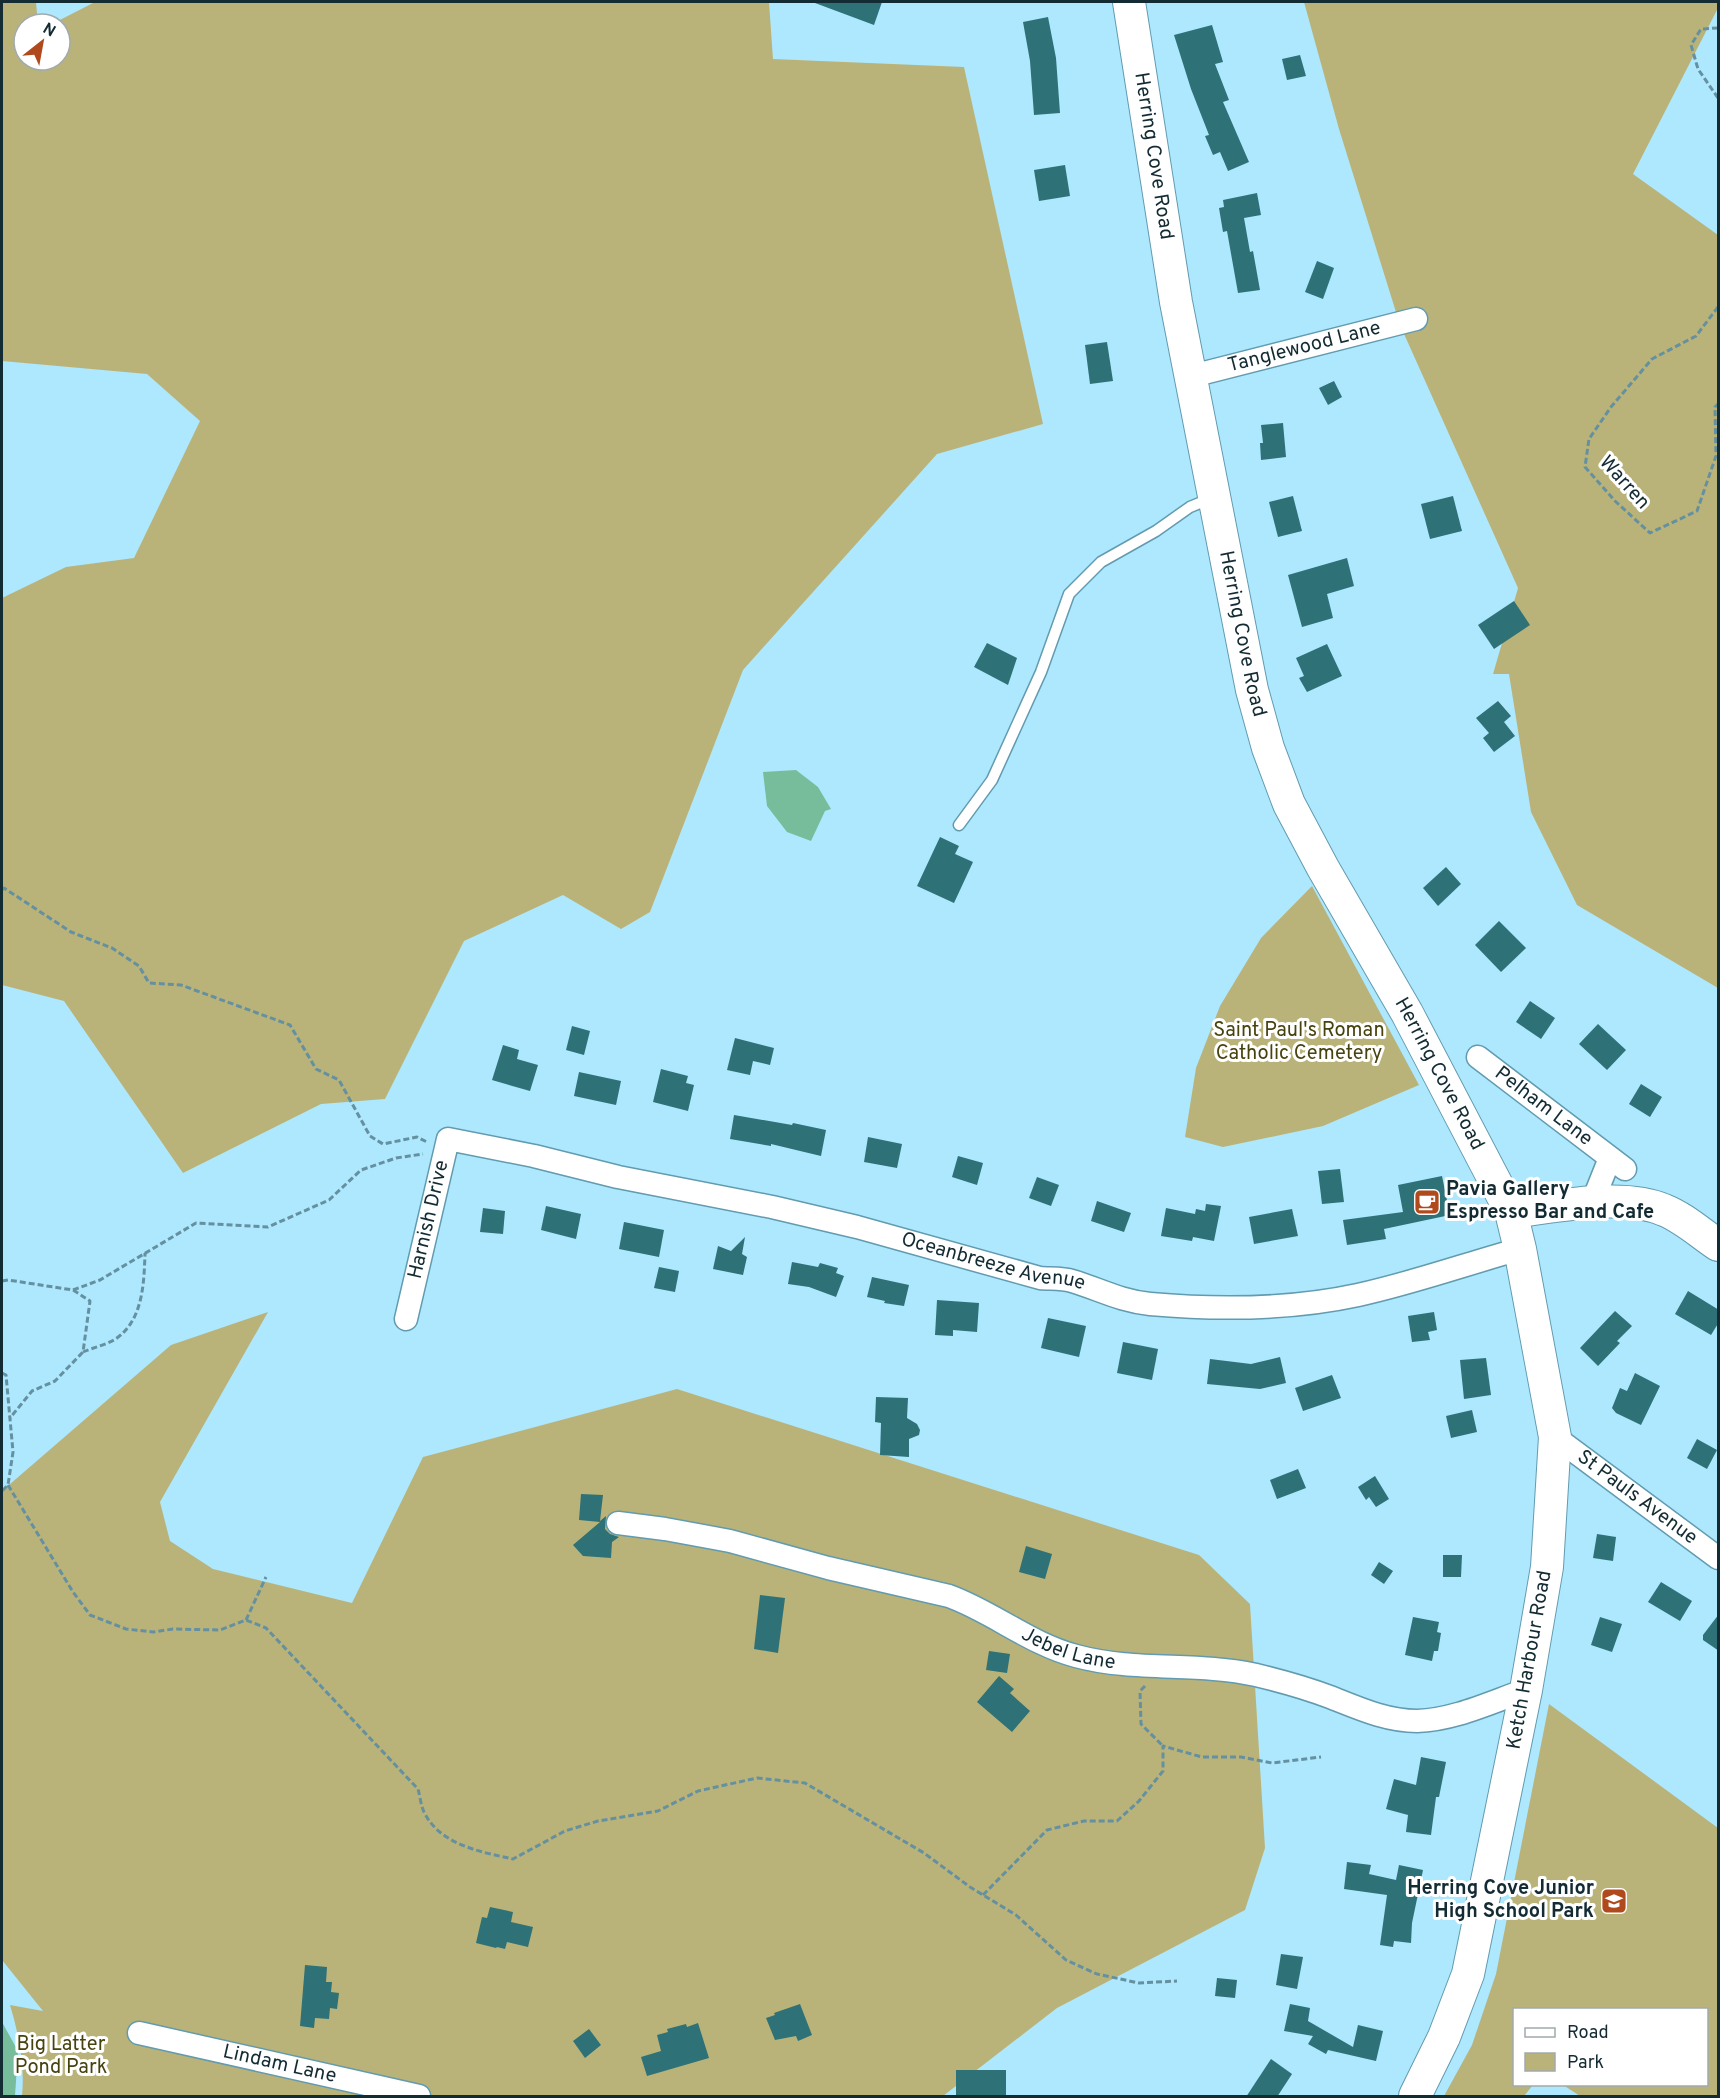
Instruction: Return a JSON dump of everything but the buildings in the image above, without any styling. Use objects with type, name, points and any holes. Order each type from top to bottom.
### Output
[{"type":"main road","name":"Herring Cove Road","points":[[1129,2],[1176,302],[1252,690],[1268,748],[1289,804],[1323,868],[1407,1013],[1511,1212]]},
{"type":"main road","points":[[1511,1212],[1624,1201],[1646,1204],[1665,1210],[1719,1245]]},
{"type":"main road","name":"Ketch Harbour Road","points":[[1414,2097],[1444,2037],[1468,1974],[1526,1690],[1547,1567],[1555,1437],[1511,1212]]},
{"type":"street","name":"Tanglewood Lane","points":[[1192,376],[1416,319]]},
{"type":"street","name":"Pelham Lane","points":[[1478,1057],[1618,1164],[1592,1203]]},
{"type":"street","name":"Harnish Drive","points":[[406,1319],[448,1139],[467,1141]]},
{"type":"street","name":"Oceanbreeze Avenue","points":[[467,1141],[618,1177],[772,1207],[857,1227],[1040,1278],[1070,1280],[1124,1300],[1194,1308],[1249,1309],[1304,1304],[1358,1295],[1520,1249]]},
{"type":"street","name":"St Pauls Avenue","points":[[1555,1437],[1719,1558]]},
{"type":"street","name":"Jebel Lane","points":[[618,1523],[730,1541],[846,1573],[949,1596],[964,1601],[1032,1638],[1074,1655],[1116,1664],[1232,1671],[1264,1677],[1384,1717],[1418,1721],[1450,1716],[1526,1690]]},
{"type":"street","name":"Lindam Lane","points":[[140,2033],[419,2097]]},
{"type":"lane","points":[[959,825],[992,780],[1041,672],[1069,594],[1101,562],[1156,531],[1190,507],[1215,497]]},
{"type":"path","points":[[1719,28],[1701,29],[1691,45],[1698,69],[1719,98]]},
{"type":"path","name":"Warren","points":[[1719,307],[1696,336],[1652,359],[1611,407],[1589,439],[1585,467],[1615,501],[1650,533],[1678,520],[1697,511],[1716,456],[1715,407],[1719,404]]},
{"type":"path","points":[[2,890],[4,888],[71,932],[112,948],[139,966],[149,983],[181,985],[290,1025],[316,1069],[339,1080],[370,1136],[383,1144],[417,1137],[436,1147]]},
{"type":"path","points":[[73,1290],[100,1280],[196,1223],[268,1227],[329,1200],[360,1170],[396,1158],[421,1156],[428,1151]]},
{"type":"path","points":[[10,1418],[32,1391],[55,1381],[83,1352],[114,1340],[133,1322],[144,1287],[145,1253]]},
{"type":"path","points":[[2,1281],[73,1290],[90,1301],[83,1352]]},
{"type":"path","points":[[2,1373],[6,1375],[13,1452],[8,1485],[2,1491]]},
{"type":"path","points":[[8,1485],[73,1592],[90,1615],[126,1629],[153,1632],[173,1629],[220,1630],[246,1620],[266,1628],[418,1790],[424,1812],[440,1833],[472,1850],[513,1859],[565,1831],[598,1821],[658,1811],[698,1791],[757,1778],[806,1783],[924,1853],[983,1895],[1016,1915],[1066,1960],[1097,1974],[1139,1983],[1177,1981]]},
{"type":"path","points":[[246,1620],[266,1577]]},
{"type":"path","points":[[1163,1667],[1140,1691],[1141,1724],[1163,1746],[1202,1758],[1241,1757],[1272,1763],[1322,1757]]},
{"type":"path","points":[[983,1895],[1047,1830],[1084,1821],[1117,1821],[1138,1801],[1163,1771],[1163,1746]]},
{"type":"green space","points":[[2,2],[36,2],[37,12],[12,12],[12,72],[72,72],[72,14],[95,2],[769,2],[773,59],[964,67],[1043,424],[937,454],[743,670],[650,912],[621,929],[563,895],[464,941],[385,1099],[321,1104],[183,1173],[64,1001],[2,985],[2,598],[66,567],[134,558],[200,421],[147,374],[2,361]]},
{"type":"green space","points":[[1304,2],[1718,2],[1718,8],[1633,174],[1718,235],[1718,988],[1577,905],[1531,812],[1509,674],[1493,674],[1518,588],[1400,325],[1339,129]]},
{"type":"green space","name":"Saint Paul's Roman Catholic Cemetery","points":[[1312,886],[1419,1085],[1323,1126],[1223,1147],[1185,1137],[1196,1068],[1220,1006],[1261,938]]},
{"type":"green space","name":"Big Latter Pond Park","points":[[268,1312],[160,1502],[170,1541],[213,1569],[352,1603],[423,1457],[677,1389],[1199,1555],[1250,1604],[1265,1848],[1245,1910],[1057,2008],[943,2096],[22,2096],[23,2073],[20,2050],[10,2005],[43,2011],[2,1960],[2,1491],[171,1345]]},
{"type":"green space","name":"Herring Cove Junior High School Park","points":[[1549,1704],[1718,1828],[1718,2096],[1580,2096],[1565,2086],[1708,2086],[1708,2008],[1513,2008],[1513,2086],[1532,2086],[1524,2096],[1444,2096],[1472,2045],[1496,1974]]},
{"type":"shaded area","points":[[796,770],[818,787],[831,809],[825,811],[811,841],[787,832],[767,806],[763,772]]},
{"type":"shaded area","points":[[2,2022],[18,2051],[15,2096],[2,2096]]},
{"type":"place","name":"Pavia Gallery Espresso Bar and Cafe","points":[[1427,1202]]},
{"type":"place","name":"Herring Cove Junior High School Park","points":[[1614,1901]]}]
